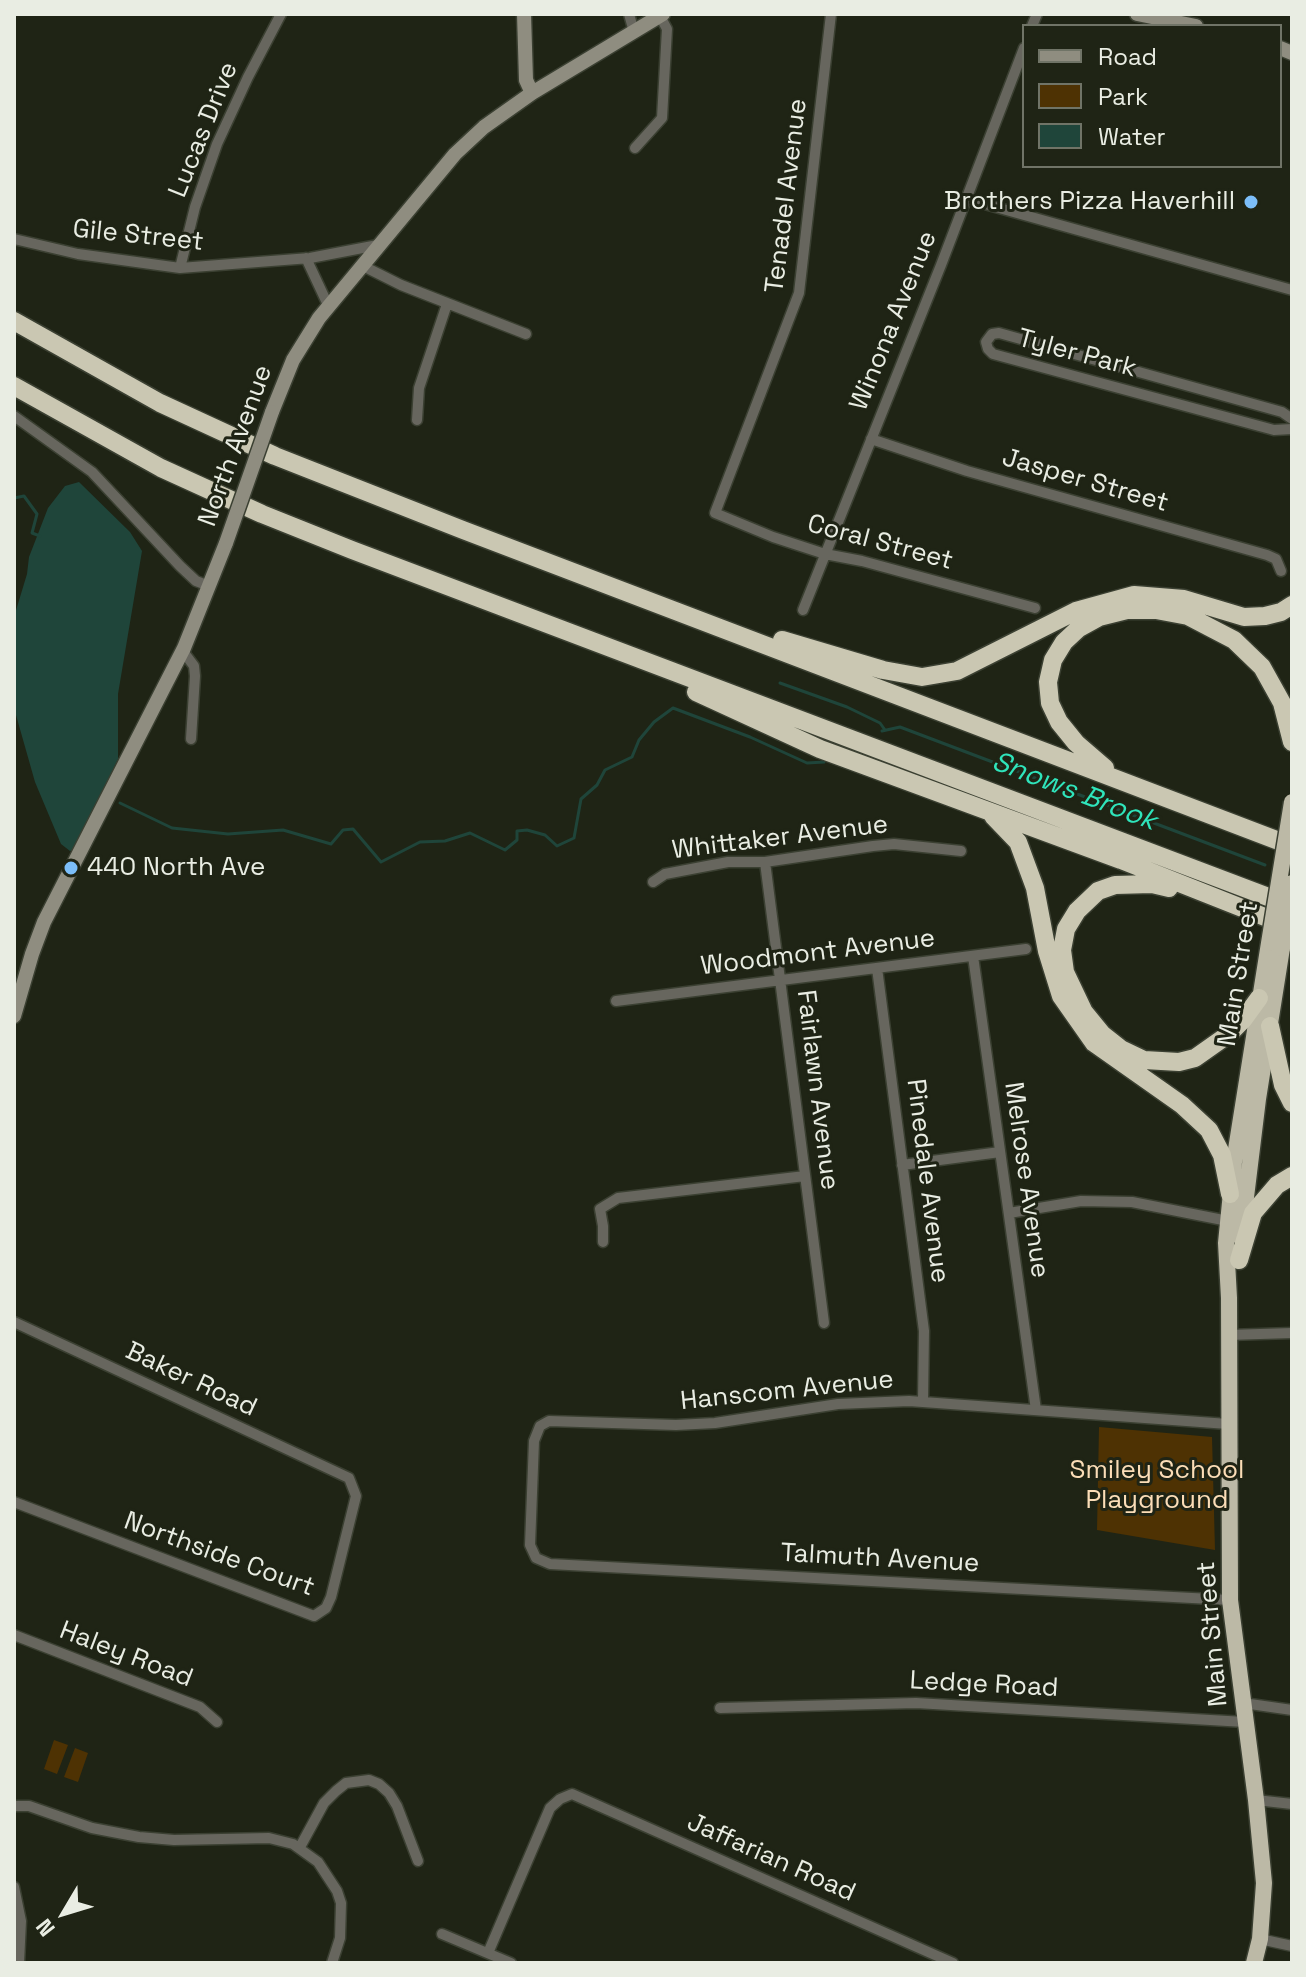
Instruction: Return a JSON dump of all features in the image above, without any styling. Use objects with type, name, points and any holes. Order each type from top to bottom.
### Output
[{"type":"highway","points":[[14,321],[160,403],[367,493],[1292,846]]},
{"type":"highway","points":[[14,386],[149,462],[262,514],[1292,907]]},
{"type":"highway","points":[[655,603],[883,670],[922,677],[957,671],[1076,611],[1134,595],[1184,599],[1244,617],[1265,616],[1292,605]]},
{"type":"highway","points":[[1116,777],[1076,743],[1059,722],[1050,703],[1048,682],[1053,660],[1064,642],[1079,628],[1099,617],[1127,610],[1156,610],[1188,616],[1234,640],[1262,667],[1282,703],[1292,742]]},
{"type":"highway","points":[[585,638],[820,749],[985,809],[1292,928]]},
{"type":"highway","name":"Main Street","points":[[1229,1298],[1239,1260],[1270,1026],[1275,946],[1292,802]]},
{"type":"highway","points":[[985,809],[1018,842],[1035,888],[1047,951],[1061,996],[1094,1043],[1182,1105],[1209,1130],[1222,1155],[1230,1194]]},
{"type":"highway","name":"Main Street","points":[[1254,1963],[1260,1939],[1264,1883],[1230,1600],[1229,1298],[1226,1265],[1230,1194],[1259,998],[1292,883]]},
{"type":"highway","points":[[1213,897],[1152,884],[1115,885],[1098,891],[1077,911],[1066,929],[1062,950],[1065,972],[1074,993],[1084,1012],[1102,1034],[1121,1049],[1144,1060],[1163,1063],[1195,1058],[1215,1045],[1243,1020],[1259,998]]},
{"type":"highway","points":[[1270,1026],[1283,1085],[1292,1103]]},
{"type":"highway","points":[[1239,1260],[1253,1213],[1277,1185],[1292,1176]]},
{"type":"main road","points":[[524,14],[526,80],[532,93]]},
{"type":"main road","points":[[1137,14],[1186,24]]},
{"type":"main road","name":"North Avenue","points":[[14,1016],[44,922],[182,650],[226,543],[293,360],[328,305],[455,154],[484,127],[532,93],[662,15]]},
{"type":"street","name":"Lucas Drive","points":[[180,268],[195,207],[217,144],[281,14]]},
{"type":"street","points":[[629,14],[634,32]]},
{"type":"street","name":"Tenadel Avenue","points":[[715,513],[799,293],[831,14]]},
{"type":"street","points":[[635,148],[662,118],[667,29],[662,15]]},
{"type":"street","name":"Winona Avenue","points":[[803,610],[1022,53]]},
{"type":"street","points":[[967,199],[1292,290]]},
{"type":"street","name":"Gile Street","points":[[14,239],[62,251],[180,268],[306,258],[378,245]]},
{"type":"street","points":[[306,258],[328,305]]},
{"type":"street","points":[[361,265],[447,304],[526,334]]},
{"type":"street","points":[[417,420],[419,388],[447,304]]},
{"type":"street","name":"Tyler Park","points":[[1292,419],[1282,412],[999,333],[992,334],[986,342],[993,354],[1274,430],[1292,429]]},
{"type":"street","points":[[14,416],[92,472],[180,566],[196,581],[209,586]]},
{"type":"street","name":"Jasper Street","points":[[871,439],[967,471],[1267,555],[1276,559],[1281,571]]},
{"type":"street","name":"Coral Street","points":[[715,513],[825,554],[862,561],[1035,608]]},
{"type":"street","points":[[182,650],[194,666],[191,739]]},
{"type":"street","name":"Whittaker Avenue","points":[[653,882],[665,874],[728,862],[765,862],[894,844],[961,851]]},
{"type":"street","name":"Fairlawn Avenue","points":[[765,862],[824,1323]]},
{"type":"street","name":"Woodmont Avenue","points":[[616,1001],[1026,949]]},
{"type":"street","name":"Melrose Avenue","points":[[973,956],[1036,1410]]},
{"type":"street","name":"Pinedale Avenue","points":[[877,968],[924,1331],[923,1401]]},
{"type":"street","points":[[902,1165],[1000,1152]]},
{"type":"street","points":[[603,1242],[600,1209],[625,1196],[805,1176]]},
{"type":"street","points":[[1009,1213],[1081,1201],[1132,1202],[1228,1221]]},
{"type":"street","name":"Baker Road","points":[[14,1322],[349,1478]]},
{"type":"street","points":[[1228,1335],[1292,1333]]},
{"type":"street","name":"Hanscom Avenue","points":[[532,1553],[533,1447],[538,1428],[542,1423],[553,1420],[696,1424],[838,1404],[923,1401],[1228,1424]]},
{"type":"street","name":"Northside Court","points":[[14,1502],[314,1616],[326,1608],[331,1597],[356,1496],[349,1478]]},
{"type":"street","name":"Talmuth Avenue","points":[[532,1553],[540,1561],[550,1564],[1230,1600]]},
{"type":"street","name":"Haley Road","points":[[14,1635],[200,1707],[217,1722]]},
{"type":"street","name":"Ledge Road","points":[[720,1708],[916,1703],[1245,1722]]},
{"type":"street","points":[[1243,1703],[1292,1710]]},
{"type":"street","points":[[300,1847],[324,1803],[336,1791],[346,1783],[369,1780],[389,1793],[397,1806],[418,1861]]},
{"type":"street","name":"Jaffarian Road","points":[[488,1953],[550,1808],[572,1794],[953,1963]]},
{"type":"street","points":[[1256,1800],[1292,1804]]},
{"type":"street","points":[[14,1806],[29,1806],[92,1828],[139,1837],[174,1840],[269,1838],[300,1847],[325,1870],[341,1903],[340,1938],[332,1963]]},
{"type":"street","points":[[14,1887],[21,1934],[19,1963]]},
{"type":"street","points":[[442,1934],[511,1963]]},
{"type":"street","points":[[1260,1939],[1292,1946]]},
{"type":"green space","name":"Smiley School Playground","points":[[1099,1427],[1212,1437],[1215,1550],[1097,1530]]},
{"type":"green space","points":[[54,1740],[68,1745],[57,1774],[44,1769]]},
{"type":"green space","points":[[75,1748],[88,1753],[78,1782],[64,1777]]},
{"type":"water","points":[[79,482],[130,532],[142,551],[118,694],[118,759],[79,841],[70,851],[61,844],[35,782],[14,708],[14,617],[29,557],[48,508],[65,486]]},
{"type":"waterway","name":"Snows Brook","points":[[14,498],[24,496],[37,514],[32,533],[40,536]]},
{"type":"waterway","points":[[780,683],[847,707],[880,723],[885,730]]},
{"type":"waterway","name":"Snows Brook","points":[[120,803],[172,828],[228,834],[283,830],[331,844],[343,830],[353,829],[381,862],[420,842],[445,841],[470,833],[505,850],[517,840],[517,831],[527,830],[545,835],[557,846],[574,838],[581,799],[597,785],[605,770],[632,757],[639,740],[654,722],[673,708],[750,737],[807,763],[824,762]]},
{"type":"waterway","name":"Snows Brook","points":[[882,731],[900,727],[1265,865]]},
{"type":"place","name":"Brothers Pizza Haverhill","points":[[1251,202]]},
{"type":"place","name":"440 North Ave","points":[[71,868]]}]
